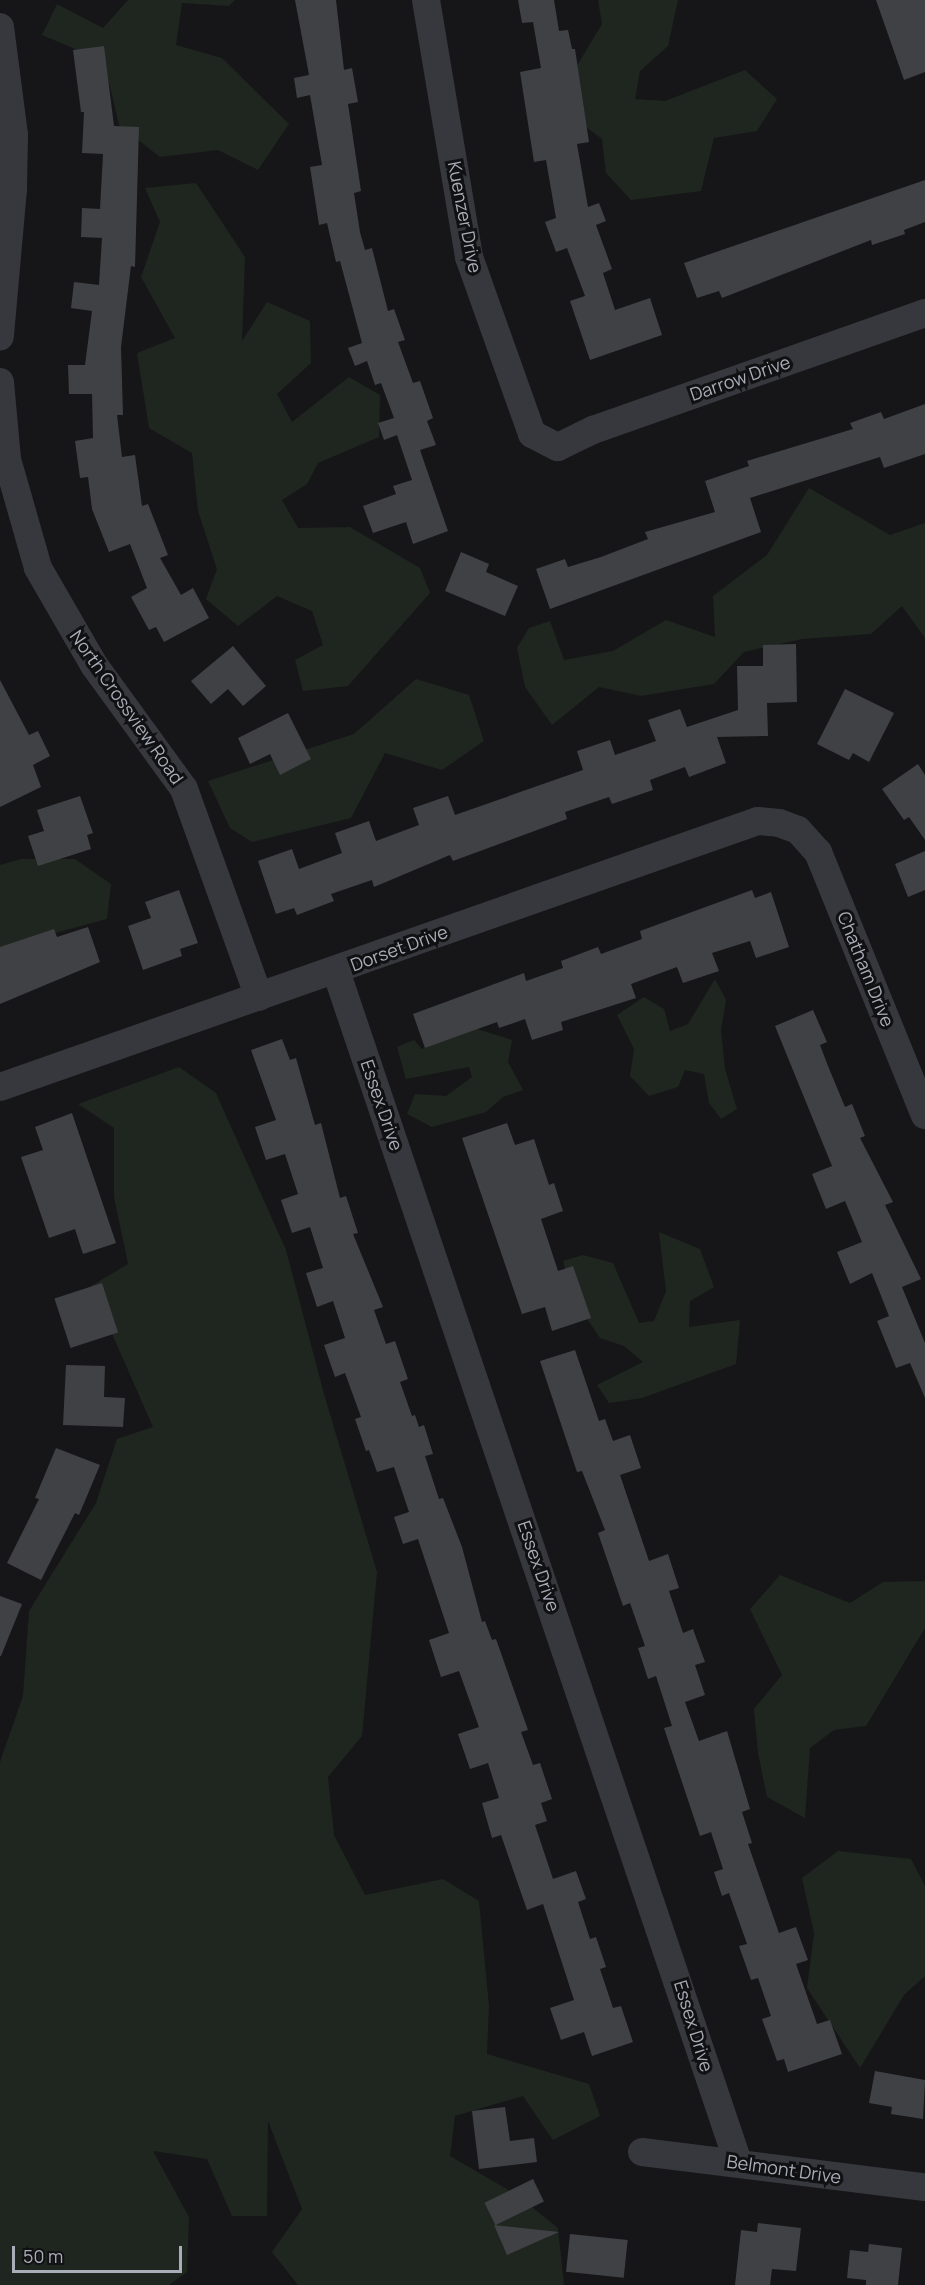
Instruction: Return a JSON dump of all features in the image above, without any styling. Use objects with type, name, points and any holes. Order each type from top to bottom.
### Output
[{"type":"street","name":"Kuenzer Drive","points":[[426,0],[469,257],[532,435],[558,447]]},
{"type":"street","points":[[0,27],[9,76],[14,146],[0,336]]},
{"type":"street","name":"Darrow Drive","points":[[558,447],[593,430],[925,313]]},
{"type":"street","name":"North Crossview Road","points":[[0,382],[7,459],[38,568],[94,665],[184,789],[259,997]]},
{"type":"street","name":"Dorset Drive","points":[[0,1087],[336,971],[758,821],[779,823],[798,830]]},
{"type":"street","name":"Chatham Drive","points":[[798,830],[810,840],[823,863],[925,1115]]},
{"type":"street","name":"Essex Drive","points":[[336,971],[738,2162]]},
{"type":"street","name":"Belmont Drive","points":[[642,2152],[738,2162],[925,2187]]},
{"type":"shaded area","points":[[128,0],[235,0],[229,6],[182,3],[176,45],[222,58],[289,124],[258,170],[218,150],[160,157],[119,125],[104,61],[42,35],[57,4],[103,28]]},
{"type":"shaded area","points":[[598,0],[678,0],[668,46],[640,71],[635,99],[665,101],[745,70],[777,99],[757,131],[714,138],[701,191],[631,200],[606,173],[602,139],[569,114],[572,74],[602,24]]},
{"type":"shaded area","points":[[196,183],[245,257],[242,341],[267,302],[310,321],[311,363],[277,394],[292,422],[349,377],[380,395],[379,437],[318,463],[307,484],[282,500],[298,528],[350,527],[420,568],[430,593],[348,686],[303,691],[295,660],[323,645],[312,611],[277,596],[238,626],[206,599],[217,569],[198,511],[192,453],[149,428],[137,353],[175,338],[141,277],[160,222],[145,188]]},
{"type":"shaded area","points":[[809,488],[890,535],[925,523],[925,638],[902,606],[871,634],[802,639],[744,652],[714,684],[641,696],[599,687],[552,725],[525,687],[517,648],[529,628],[550,621],[564,660],[613,651],[666,620],[715,637],[713,596],[767,555]]},
{"type":"shaded area","points":[[416,679],[469,695],[484,741],[442,770],[385,753],[351,818],[252,842],[230,828],[208,781],[354,734]]},
{"type":"shaded area","points":[[21,859],[75,859],[111,884],[107,919],[0,948],[0,865]]},
{"type":"shaded area","points":[[715,979],[726,1000],[721,1030],[725,1069],[737,1109],[721,1119],[709,1103],[704,1074],[685,1070],[678,1087],[649,1096],[630,1076],[634,1049],[617,1015],[644,997],[664,1009],[670,1031],[688,1024]]},
{"type":"shaded area","points":[[477,1029],[512,1040],[508,1062],[523,1090],[503,1097],[486,1112],[432,1127],[407,1114],[415,1094],[446,1096],[472,1077],[469,1067],[406,1079],[397,1047],[414,1040],[422,1049]]},
{"type":"shaded area","points":[[179,1067],[216,1093],[286,1250],[324,1394],[377,1572],[362,1736],[328,1777],[334,1835],[365,1895],[443,1879],[479,1901],[489,2006],[487,2054],[589,2084],[600,2116],[553,2140],[523,2096],[455,2116],[450,2156],[517,2195],[558,2228],[564,2285],[298,2285],[272,2252],[302,2209],[268,2121],[267,2216],[232,2216],[207,2159],[153,2151],[189,2217],[187,2272],[169,2285],[0,2285],[0,1762],[23,1696],[29,1611],[96,1503],[117,1439],[153,1427],[91,1286],[128,1264],[114,1197],[114,1128],[78,1104]]},
{"type":"shaded area","points":[[659,1232],[700,1249],[714,1287],[690,1301],[689,1327],[740,1320],[736,1364],[642,1398],[609,1403],[597,1385],[643,1362],[624,1346],[600,1338],[573,1298],[563,1261],[583,1255],[613,1263],[639,1323],[654,1321],[666,1291]]},
{"type":"shaded area","points":[[780,1575],[850,1603],[883,1582],[925,1581],[925,1628],[866,1726],[834,1730],[810,1748],[805,1818],[767,1797],[758,1753],[754,1709],[782,1675],[750,1609]]},
{"type":"shaded area","points":[[838,1851],[911,1859],[925,1886],[925,1976],[904,1995],[860,2068],[807,1988],[814,1933],[802,1878]]},
{"type":"building","points":[[295,0],[336,0],[344,70],[352,68],[358,102],[348,104],[361,191],[354,193],[360,232],[365,250],[372,248],[388,311],[394,309],[405,340],[398,342],[413,383],[420,381],[433,418],[427,421],[436,445],[420,450],[448,531],[413,544],[406,522],[373,533],[363,506],[396,494],[393,486],[412,480],[397,435],[384,440],[378,423],[394,418],[381,383],[375,385],[367,361],[355,366],[348,348],[362,343],[340,261],[336,262],[327,223],[319,225],[310,167],[322,165],[310,95],[297,98],[294,78],[309,75]]},
{"type":"building","points":[[518,0],[554,0],[559,31],[568,30],[572,49],[575,49],[589,142],[577,144],[588,207],[599,203],[606,221],[596,225],[612,269],[603,273],[615,310],[650,298],[662,335],[590,360],[570,301],[585,296],[567,248],[556,252],[545,222],[556,218],[546,160],[534,162],[520,72],[541,68],[533,22],[522,23]]},
{"type":"building","points":[[876,0],[925,0],[925,72],[904,80]]},
{"type":"building","points":[[104,46],[114,126],[139,127],[135,267],[131,266],[121,347],[123,415],[117,415],[122,457],[135,455],[142,506],[148,504],[168,555],[160,558],[181,595],[193,588],[209,618],[164,642],[156,627],[149,630],[131,597],[147,588],[130,544],[109,552],[92,509],[88,477],[80,478],[75,441],[93,438],[92,394],[69,394],[68,365],[85,365],[92,311],[71,308],[74,282],[99,285],[102,238],[81,237],[82,208],[100,209],[103,154],[82,153],[84,112],[81,112],[73,50]]},
{"type":"building","points":[[925,180],[925,222],[904,230],[905,234],[872,245],[871,240],[722,298],[719,291],[697,298],[684,263]]},
{"type":"building","points":[[925,404],[925,454],[884,468],[880,457],[750,498],[761,532],[550,609],[536,569],[565,559],[568,567],[601,557],[648,539],[645,532],[715,512],[705,481],[749,466],[747,461],[853,429],[850,423],[881,412],[884,419]]},
{"type":"building","points":[[461,552],[489,564],[486,572],[518,586],[505,616],[445,591]]},
{"type":"building","points":[[796,644],[797,702],[767,703],[768,736],[717,737],[726,763],[689,777],[685,767],[650,780],[653,790],[612,804],[609,797],[565,812],[567,819],[453,861],[450,855],[374,887],[372,880],[331,894],[334,901],[297,915],[294,908],[276,914],[258,861],[292,849],[299,869],[342,853],[335,833],[369,821],[376,841],[419,825],[413,808],[448,796],[455,815],[583,770],[577,751],[610,740],[615,755],[656,741],[648,720],[680,709],[687,727],[738,710],[737,666],[763,666],[763,645]]},
{"type":"building","points":[[233,646],[266,686],[243,706],[228,689],[211,704],[191,681]]},
{"type":"building","points":[[0,680],[29,735],[38,731],[50,756],[33,765],[41,787],[0,807]]},
{"type":"building","points":[[845,689],[894,713],[869,762],[853,753],[849,760],[817,744]]},
{"type":"building","points":[[288,713],[311,759],[280,775],[270,754],[250,764],[238,738]]},
{"type":"building","points":[[918,764],[925,775],[925,840],[909,817],[904,820],[882,789]]},
{"type":"building","points":[[80,796],[93,833],[87,835],[91,849],[38,866],[28,836],[44,831],[37,810]]},
{"type":"building","points":[[925,851],[925,890],[908,897],[895,864]]},
{"type":"building","points":[[179,890],[198,943],[180,949],[182,956],[143,970],[128,926],[151,918],[145,902]]},
{"type":"building","points":[[752,890],[755,898],[771,892],[789,947],[756,958],[750,941],[712,953],[719,971],[683,983],[677,967],[631,984],[636,998],[561,1022],[563,1030],[532,1040],[525,1019],[499,1028],[497,1022],[425,1048],[413,1014],[524,973],[526,981],[563,968],[561,961],[598,947],[601,954],[642,939],[640,931]]},
{"type":"building","points":[[88,927],[100,962],[0,1004],[0,947],[54,929],[57,937]]},
{"type":"building","points":[[813,1010],[827,1042],[820,1045],[828,1066],[845,1107],[852,1104],[865,1136],[860,1138],[893,1202],[885,1205],[921,1279],[902,1287],[925,1343],[925,1398],[910,1363],[896,1368],[877,1321],[889,1316],[872,1273],[850,1284],[837,1252],[862,1242],[845,1201],[826,1209],[812,1174],[832,1166],[775,1026]]},
{"type":"building","points":[[282,1039],[290,1060],[296,1058],[315,1125],[321,1123],[340,1198],[346,1196],[358,1233],[353,1234],[383,1307],[374,1310],[386,1344],[395,1341],[408,1379],[400,1382],[412,1416],[415,1415],[419,1427],[424,1425],[433,1454],[425,1456],[439,1499],[443,1498],[462,1547],[482,1622],[485,1621],[492,1640],[496,1639],[528,1730],[521,1732],[533,1765],[540,1763],[552,1799],[541,1803],[547,1821],[535,1825],[553,1879],[576,1871],[586,1899],[578,1902],[590,1939],[596,1937],[606,1967],[600,1969],[613,2008],[621,2006],[633,2042],[592,2056],[584,2032],[561,2040],[550,2008],[574,2000],[543,1904],[527,1910],[501,1835],[492,1838],[482,1803],[499,1798],[488,1763],[470,1769],[458,1734],[479,1727],[459,1671],[441,1677],[429,1640],[449,1633],[418,1539],[403,1544],[394,1517],[409,1512],[394,1467],[377,1472],[369,1450],[366,1451],[355,1419],[361,1417],[345,1373],[335,1377],[324,1345],[345,1338],[333,1301],[317,1307],[306,1273],[323,1268],[310,1227],[292,1233],[281,1200],[298,1194],[285,1154],[266,1160],[255,1127],[276,1120],[251,1050]]},
{"type":"building","points":[[72,1113],[116,1243],[83,1254],[75,1229],[49,1238],[21,1157],[43,1150],[35,1127]]},
{"type":"building","points":[[507,1123],[515,1145],[534,1139],[549,1185],[554,1183],[563,1211],[541,1219],[558,1271],[573,1266],[591,1318],[552,1331],[545,1307],[522,1314],[462,1138]]},
{"type":"building","points":[[102,1283],[118,1332],[71,1348],[54,1298]]},
{"type":"building","points":[[575,1350],[599,1421],[605,1419],[613,1441],[630,1435],[641,1468],[620,1475],[649,1561],[668,1554],[679,1588],[669,1591],[683,1633],[693,1629],[705,1662],[695,1665],[705,1695],[685,1702],[699,1741],[727,1731],[750,1809],[742,1812],[752,1843],[748,1844],[779,1933],[796,1927],[808,1960],[796,1964],[817,2024],[830,2020],[842,2054],[788,2072],[784,2059],[777,2061],[762,2019],[771,2016],[758,1978],[751,1980],[739,1946],[747,1944],[729,1893],[722,1896],[714,1872],[723,1869],[711,1832],[700,1836],[664,1728],[672,1726],[656,1676],[648,1679],[638,1648],[645,1646],[630,1603],[623,1606],[598,1533],[605,1530],[582,1471],[577,1472],[540,1361]]},
{"type":"building","points":[[66,1365],[105,1366],[104,1397],[125,1398],[123,1427],[63,1425]]},
{"type":"building","points":[[56,1448],[100,1465],[79,1515],[75,1513],[41,1580],[7,1563],[39,1499],[35,1498]]},
{"type":"building","points":[[0,1596],[22,1604],[1,1656],[0,1656]]},
{"type":"building","points":[[875,2071],[925,2080],[923,2119],[891,2114],[892,2107],[869,2103]]},
{"type":"building","points":[[505,2107],[510,2141],[534,2138],[537,2162],[479,2169],[472,2111]]},
{"type":"building","points":[[533,2179],[544,2201],[495,2225],[484,2203]]},
{"type":"building","points":[[758,2223],[801,2228],[796,2271],[772,2269],[770,2285],[735,2285],[741,2230],[757,2232]]},
{"type":"building","points":[[494,2225],[559,2232],[507,2255]]},
{"type":"building","points":[[570,2234],[628,2240],[624,2278],[566,2272]]},
{"type":"building","points":[[869,2244],[902,2248],[898,2285],[866,2285],[866,2280],[847,2278],[850,2250],[868,2252]]}]
